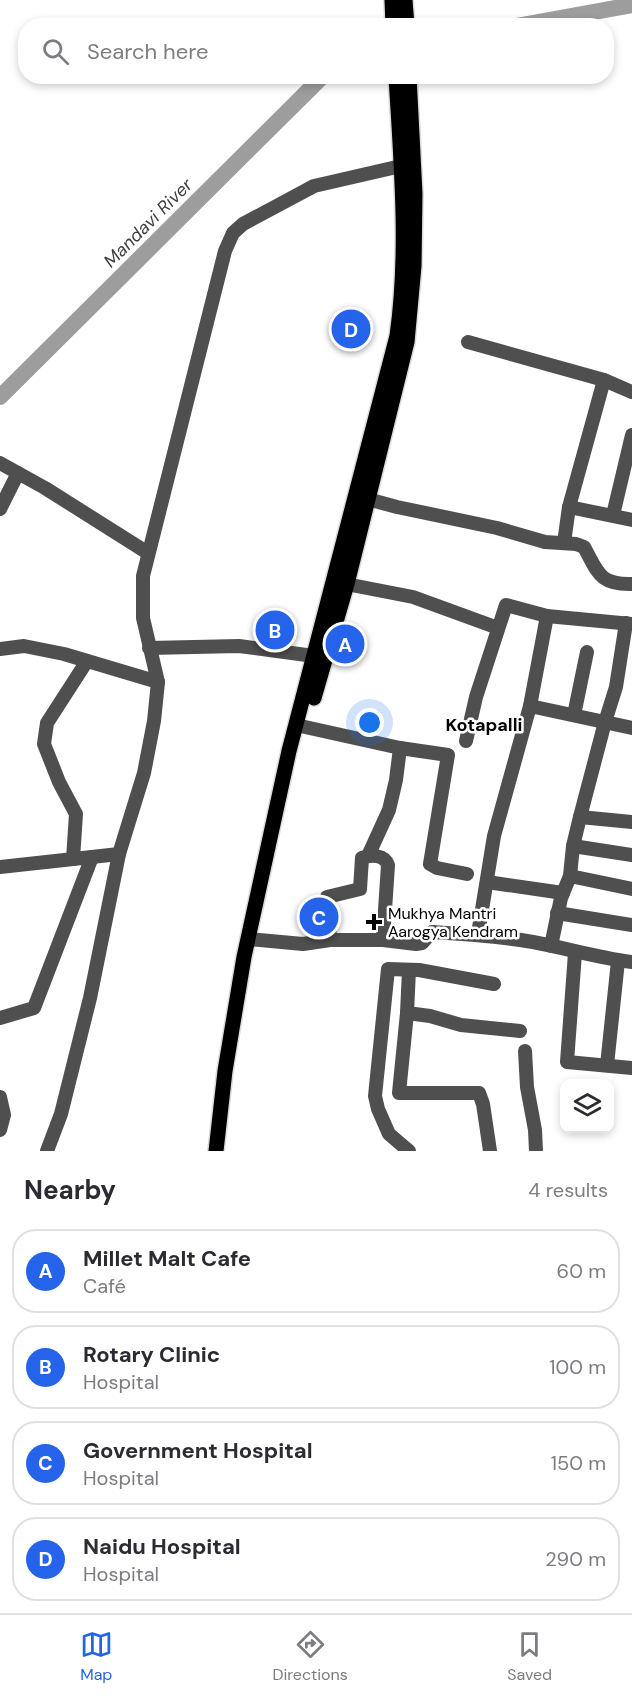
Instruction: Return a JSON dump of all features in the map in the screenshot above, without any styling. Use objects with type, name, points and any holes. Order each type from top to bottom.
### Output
[{"type":"main road","points":[[392,0],[393,18]]},
{"type":"main road","points":[[405,0],[406,18]]},
{"type":"main road","points":[[397,84],[407,166]]},
{"type":"main road","points":[[216,1151],[225,1071],[248,939],[267,849],[341,583],[397,336],[401,303],[409,84]]},
{"type":"main road","points":[[300,727],[314,656],[341,583]]},
{"type":"street","points":[[47,1151],[61,1114],[90,998],[119,854],[144,773],[154,721],[158,682],[143,618],[143,576],[225,250],[233,233],[243,224],[314,186],[407,166]]},
{"type":"street","points":[[468,342],[604,380],[632,392]]},
{"type":"street","points":[[564,543],[569,507],[604,380]]},
{"type":"street","points":[[613,515],[632,435]]},
{"type":"street","points":[[0,463],[45,488],[148,553]]},
{"type":"street","points":[[0,509],[18,473]]},
{"type":"street","points":[[362,497],[497,528],[545,542],[584,547],[598,574],[617,585],[632,584]]},
{"type":"street","points":[[569,507],[632,520]]},
{"type":"street","points":[[341,583],[413,597],[498,628]]},
{"type":"street","points":[[466,741],[476,698],[506,605],[547,616],[629,623],[619,673],[580,817],[573,846],[570,876],[557,913],[551,946]]},
{"type":"street","points":[[478,934],[494,836],[530,706],[547,616]]},
{"type":"street","points":[[0,649],[24,646],[64,654],[158,682]]},
{"type":"street","points":[[149,648],[239,646],[314,656]]},
{"type":"street","points":[[574,715],[587,652]]},
{"type":"street","points":[[73,859],[76,814],[58,782],[44,744],[47,723],[87,661]]},
{"type":"street","points":[[530,706],[632,728]]},
{"type":"street","points":[[300,727],[400,748],[448,755],[430,864],[437,868],[467,874]]},
{"type":"street","points":[[369,856],[389,810],[400,748]]},
{"type":"street","points":[[580,817],[632,822]]},
{"type":"street","points":[[573,846],[632,855]]},
{"type":"street","points":[[0,867],[119,854]]},
{"type":"street","points":[[330,940],[327,896],[360,889],[362,858],[369,856],[383,857],[388,865],[383,940]]},
{"type":"street","points":[[1,1021],[34,1008],[92,857]]},
{"type":"street","points":[[570,876],[632,889]]},
{"type":"street","points":[[486,882],[563,893]]},
{"type":"street","points":[[557,913],[632,926]]},
{"type":"street","points":[[248,939],[303,945],[330,940],[383,940],[416,944],[422,943],[432,933],[478,934],[551,946],[625,962],[607,1065]]},
{"type":"street","points":[[575,953],[567,1062],[632,1068]]},
{"type":"street","points":[[409,1151],[389,1134],[375,1096],[376,1066],[382,1040],[388,969],[440,973],[494,984]]},
{"type":"street","points":[[409,970],[399,1093],[479,1093],[483,1104],[490,1151]]},
{"type":"street","points":[[407,1012],[461,1025],[520,1031]]},
{"type":"street","points":[[525,1051],[527,1087],[535,1130],[536,1151]]},
{"type":"street","points":[[0,1096],[4,1115],[0,1130]]},
{"type":"waterway","name":"Mandavi River","points":[[560,18],[632,5]]},
{"type":"waterway","name":"Mandavi River","points":[[0,397],[315,84]]},
{"type":"place","name":"Naidu Hospital","points":[[351,329]]},
{"type":"place","name":"Rotary Clinic","points":[[275,630]]},
{"type":"place","name":"Millet Malt Cafe","points":[[345,644]]},
{"type":"place","name":"Government Hospital","points":[[319,917]]},
{"type":"place","name":"Mukhya Mantri Aarogya Kendram","points":[[374,922]]},
{"type":"district","name":"Kotapalli","points":[[484,725]]}]
